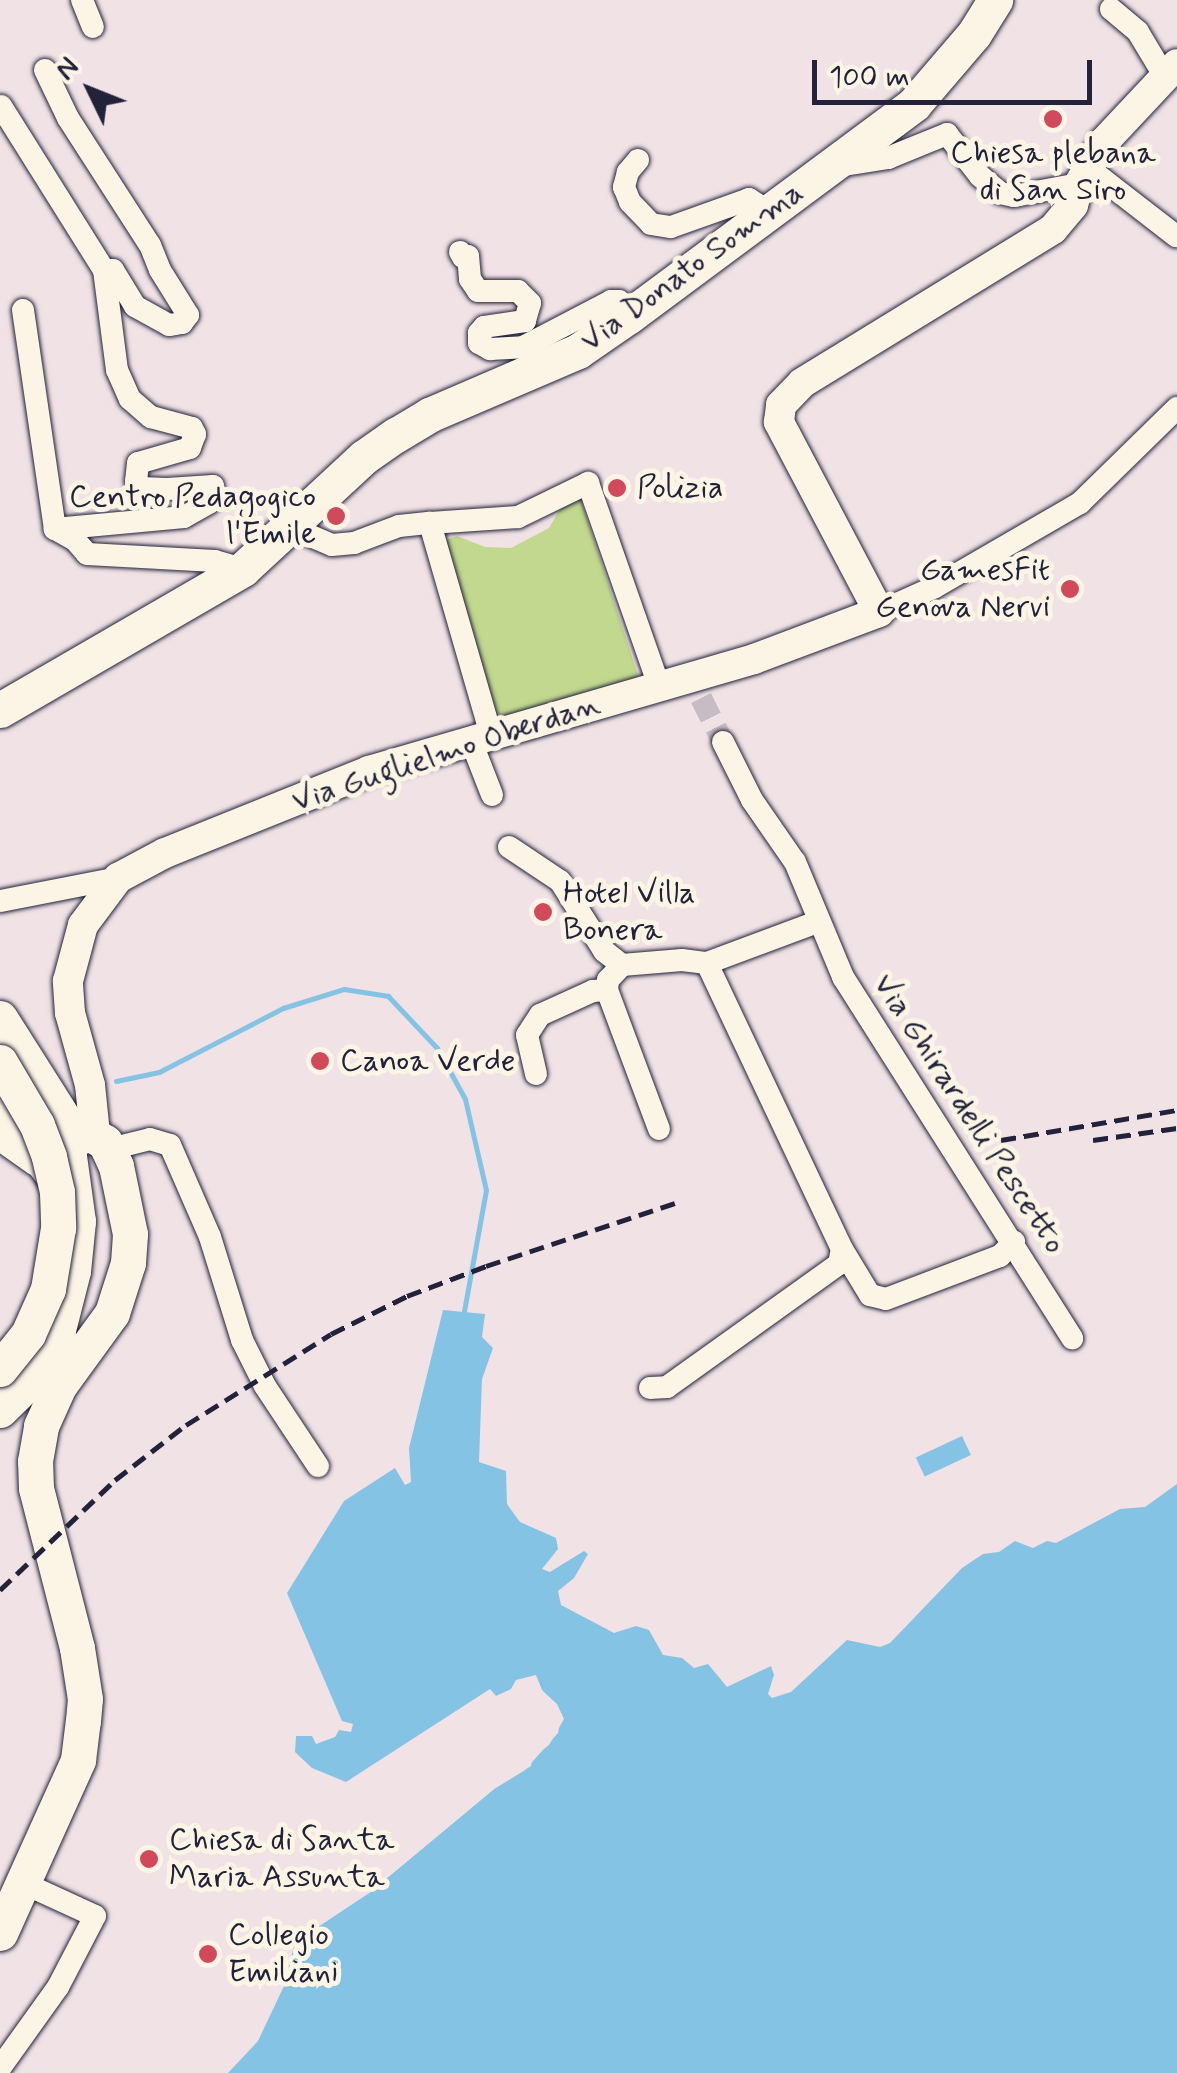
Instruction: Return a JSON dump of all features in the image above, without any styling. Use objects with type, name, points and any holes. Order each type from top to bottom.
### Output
[{"type":"main road","name":"Via Donato Somma","points":[[0,710],[243,570],[364,457],[396,435],[429,416],[578,351],[629,316],[914,104],[964,46],[995,0]]},
{"type":"main road","points":[[0,1018],[10,1056],[49,1157],[57,1192],[58,1228],[48,1289],[28,1334],[0,1369]]},
{"type":"main road","points":[[0,1410],[70,1354],[56,1334],[76,1246],[76,1200],[68,1149],[84,1130],[10,1056]]},
{"type":"main road","points":[[0,1104],[24,1151],[57,1177],[76,1200]]},
{"type":"main road","name":"Via Guglielmo Oberdan","points":[[0,1933],[78,1760],[83,1721],[85,1699],[77,1648],[36,1488],[35,1461],[41,1426],[70,1354],[112,1313],[128,1263],[127,1214],[84,1130]]},
{"type":"main road","points":[[0,1341],[66,1294]]},
{"type":"street","points":[[82,0],[93,27]]},
{"type":"street","points":[[879,612],[780,422],[781,405],[802,384],[1053,229],[1074,205],[1083,175],[1103,143],[1171,70],[1138,32],[1111,9]]},
{"type":"street","points":[[45,70],[68,118],[150,245],[160,270],[188,315],[182,322],[169,325],[135,306],[113,270],[104,270]]},
{"type":"street","points":[[0,106],[104,270],[117,370],[130,399],[151,418],[192,428],[195,434],[190,448],[138,464],[136,481],[141,488],[213,486],[209,503],[184,516],[55,529]]},
{"type":"street","points":[[832,166],[888,158],[947,134],[980,176],[1000,193],[1014,196],[1083,175]]},
{"type":"street","points":[[638,160],[628,172],[624,187],[630,202],[651,224],[672,227],[749,199],[770,212]]},
{"type":"street","points":[[1083,175],[1176,236]]},
{"type":"street","points":[[460,252],[463,258],[468,256],[470,278],[478,291],[518,291],[530,303],[525,322],[484,327],[478,334],[480,343],[490,349],[524,346],[611,301],[619,302],[629,316]]},
{"type":"street","points":[[23,310],[55,529]]},
{"type":"street","name":"Via Guglielmo Oberdan","points":[[84,1130],[82,1057],[68,998],[70,964],[91,908],[118,878],[304,795],[659,686],[696,687],[754,659],[879,612],[935,587],[1080,503],[1177,408]]},
{"type":"street","points":[[292,528],[332,545],[354,542],[398,526],[518,517],[588,483],[659,686]]},
{"type":"street","points":[[430,523],[492,795]]},
{"type":"street","points":[[55,529],[75,540],[86,554],[215,561],[243,570]]},
{"type":"street","name":"Via Ghirardelli Pescetto","points":[[723,742],[752,800],[795,862],[843,977],[1072,1338]]},
{"type":"street","points":[[509,847],[560,881],[604,950],[622,965]]},
{"type":"street","points":[[0,901],[118,878]]},
{"type":"street","points":[[658,1128],[607,990],[608,980],[622,965],[682,960],[707,963],[817,922]]},
{"type":"street","points":[[707,963],[842,1250],[870,1295],[886,1300],[1000,1256],[1014,1242]]},
{"type":"street","points":[[536,1074],[527,1034],[540,1016],[592,991],[607,990]]},
{"type":"street","points":[[84,1130],[170,1145],[210,1238],[242,1340],[266,1386],[318,1466]]},
{"type":"street","points":[[650,1388],[667,1387],[839,1264],[842,1250]]},
{"type":"street","points":[[0,2068],[58,1987],[95,1916],[22,1883]]},
{"type":"green space","points":[[579,494],[639,678],[498,721],[443,541],[457,536],[485,547],[511,548],[549,528],[567,497]]},
{"type":"water","points":[[443,1310],[485,1314],[482,1337],[493,1348],[482,1379],[479,1462],[506,1471],[507,1504],[520,1522],[556,1538],[558,1549],[542,1569],[550,1572],[584,1551],[588,1554],[574,1578],[558,1591],[561,1605],[614,1633],[636,1626],[649,1630],[663,1655],[682,1658],[694,1668],[708,1664],[727,1687],[771,1666],[774,1675],[768,1694],[772,1698],[791,1692],[847,1640],[880,1647],[890,1643],[962,1568],[983,1554],[999,1552],[1015,1541],[1033,1548],[1047,1541],[1056,1543],[1120,1509],[1145,1507],[1177,1484],[1177,2073],[228,2073],[258,2041],[284,1986],[295,1942],[369,1893],[494,1789],[525,1770],[558,1733],[562,1714],[542,1690],[536,1675],[516,1680],[511,1689],[496,1696],[490,1689],[346,1782],[312,1768],[295,1752],[296,1736],[312,1736],[316,1744],[335,1737],[339,1730],[351,1732],[353,1724],[342,1721],[287,1593],[344,1501],[395,1468],[405,1485],[411,1482],[409,1448]]},
{"type":"water","points":[[962,1436],[971,1455],[925,1477],[916,1458]]},
{"type":"pier","points":[[534,1683],[557,1704],[564,1719],[549,1745],[532,1758],[531,1766],[494,1789],[369,1893],[295,1942],[291,1939],[366,1889],[490,1785],[526,1763],[528,1755],[545,1742],[559,1719]]},
{"type":"waterway","points":[[116,1081],[159,1072],[283,1008],[344,989],[388,996],[437,1048],[465,1099],[486,1190],[464,1311]]},
{"type":"tunnel","points":[[701,698],[723,742]]},
{"type":"railway","points":[[1001,1140],[1177,1110]]},
{"type":"railway","points":[[1093,1140],[1177,1128]]},
{"type":"railway","points":[[0,1590],[115,1480],[186,1425],[331,1334],[407,1296],[681,1201]]},
{"type":"place","name":"Chiesa plebana di San Siro","points":[[1053,119]]},
{"type":"place","name":"Polizia","points":[[617,488]]},
{"type":"place","name":"Centro Pedagogico l'Emile","points":[[336,516]]},
{"type":"place","name":"GamesFit Genova Nervi","points":[[1070,589]]},
{"type":"place","name":"Hotel Villa Bonera","points":[[543,912]]},
{"type":"place","name":"Canoa Verde","points":[[320,1061]]},
{"type":"place","name":"Chiesa di Santa Maria Assunta","points":[[149,1859]]},
{"type":"place","name":"Collegio Emiliani","points":[[208,1954]]}]
